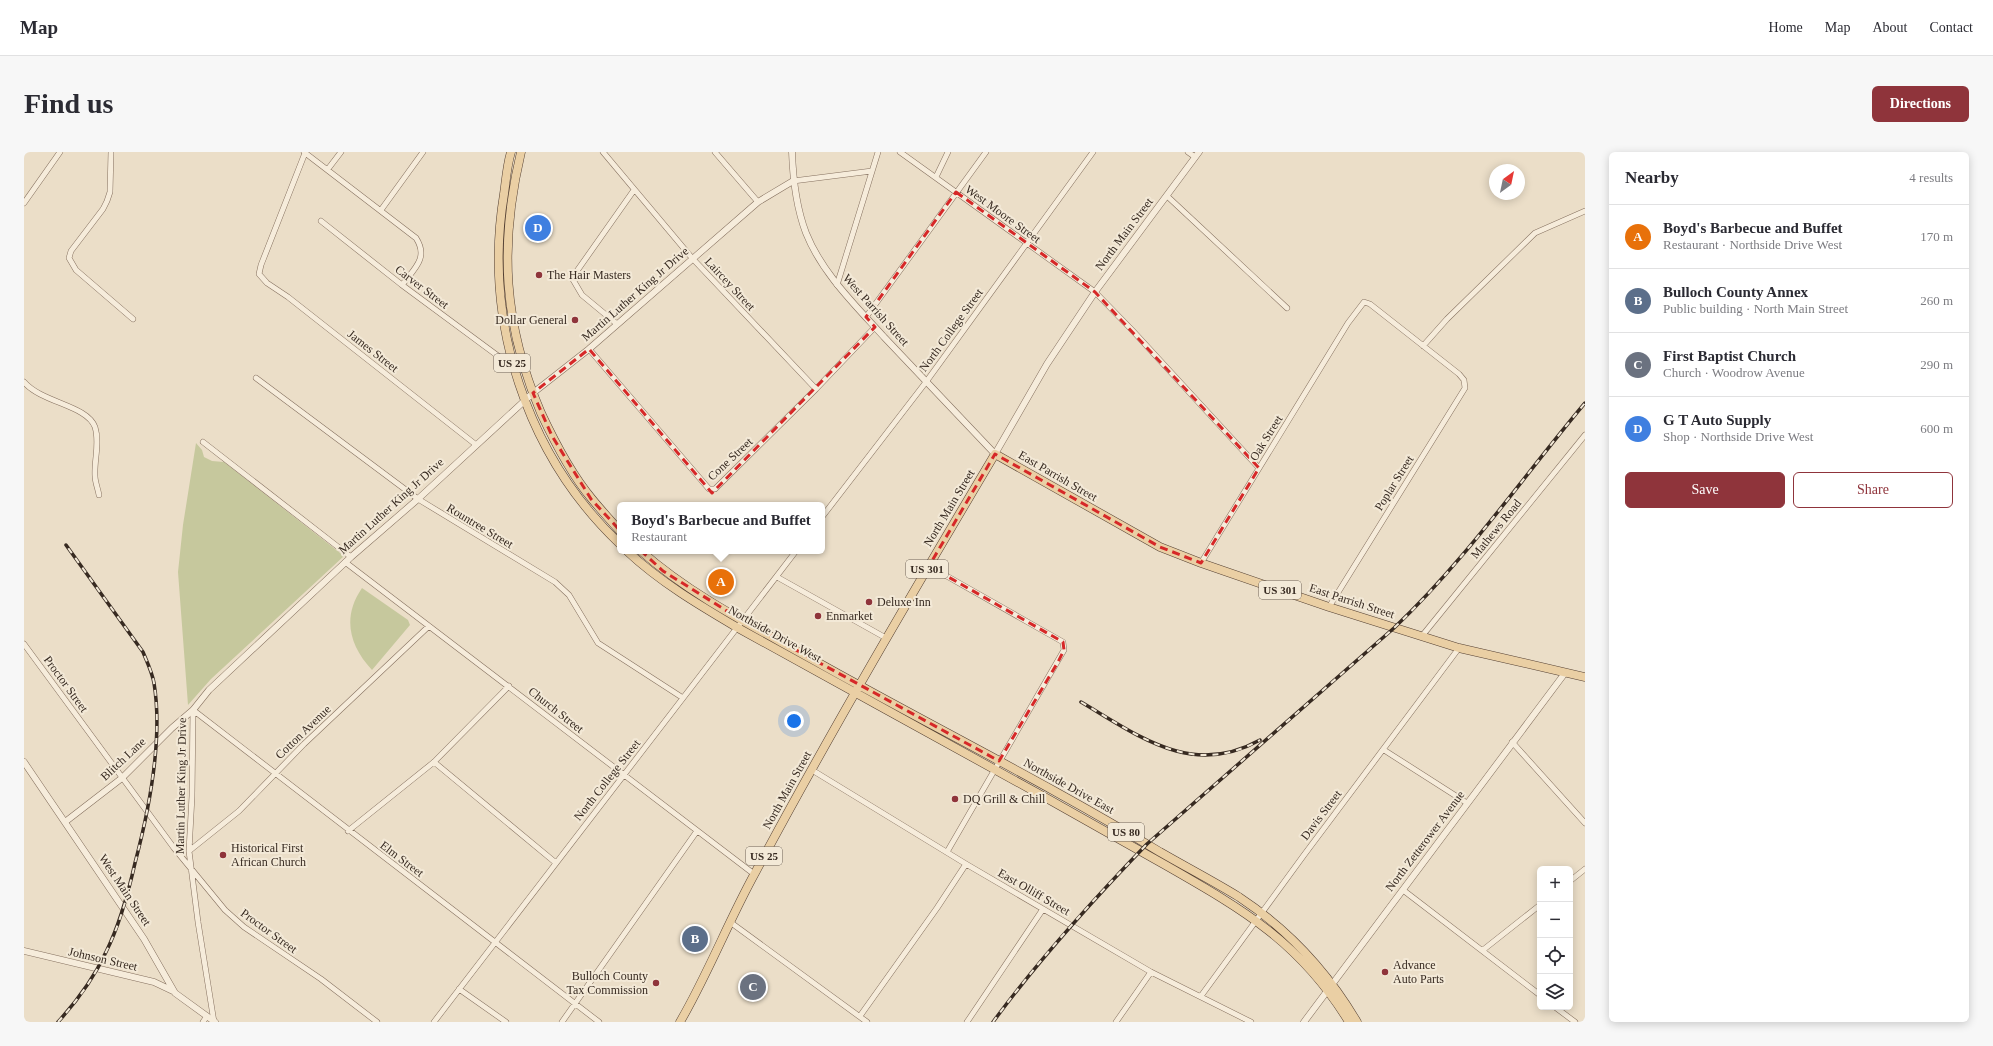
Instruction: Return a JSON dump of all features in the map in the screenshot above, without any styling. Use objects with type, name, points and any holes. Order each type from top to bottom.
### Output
[{"type":"main road","name":"US 25","points":[[511,152],[498,227],[498,256],[506,337],[513,367],[524,401],[540,434],[566,480],[588,510],[617,541]]},
{"type":"main road","name":"US 25","points":[[521,152],[512,192],[508,227],[507,276],[520,354],[533,393],[552,436],[570,468],[591,499],[617,528]]},
{"type":"main road","name":"East Parrish Street","points":[[995,454],[1160,547],[1201,563],[1330,607],[1459,648],[1585,677]]},
{"type":"main road","name":"North Main Street","points":[[681,1022],[754,874],[886,638],[995,454]]},
{"type":"main road","name":"Northside Drive West","points":[[630,554],[652,573],[685,597],[738,628],[857,689]]},
{"type":"main road","name":"Northside Drive West","points":[[644,554],[664,571],[743,621],[857,689]]},
{"type":"main road","name":"Northside Drive East","points":[[857,689],[999,761],[1206,878],[1258,916],[1330,987],[1358,1022]]},
{"type":"main road","name":"Northside Drive East","points":[[857,689],[994,769],[1258,916]]},
{"type":"main road","name":"Northside Drive East","points":[[1330,987],[1349,1022]]},
{"type":"street","points":[[24,203],[60,152]]},
{"type":"street","points":[[111,152],[110,192],[107,201],[103,210],[71,251],[69,258],[76,270],[133,319]]},
{"type":"street","points":[[305,152],[409,232],[421,246],[422,256],[402,285]]},
{"type":"street","name":"James Street","points":[[305,152],[261,265],[259,274],[267,283],[288,297],[475,444]]},
{"type":"street","points":[[328,169],[341,152]]},
{"type":"street","points":[[381,210],[423,152]]},
{"type":"street","name":"Laircey Street","points":[[604,152],[692,258],[816,389]]},
{"type":"street","points":[[715,152],[758,202]]},
{"type":"street","name":"West Parrish Street","points":[[792,152],[793,182],[800,217],[816,254],[837,285],[926,382],[995,454]]},
{"type":"street","points":[[837,285],[878,152]]},
{"type":"street","name":"West Moore Street","points":[[900,152],[1026,244],[1095,292],[1259,468]]},
{"type":"street","points":[[936,177],[948,152]]},
{"type":"street","points":[[866,317],[986,152]]},
{"type":"street","name":"North College Street","points":[[825,513],[926,382],[1093,152]]},
{"type":"street","points":[[1188,152],[1197,155]]},
{"type":"street","name":"North Main Street","points":[[995,454],[1047,364],[1095,292],[1168,196],[1197,155]]},
{"type":"street","name":"Martin Luther King Jr Drive","points":[[215,1022],[198,922],[189,851],[192,796],[193,710],[209,690],[345,562],[418,499],[475,444],[533,393],[589,349],[758,202],[793,182],[872,172]]},
{"type":"street","points":[[617,324],[582,295],[572,278],[634,190]]},
{"type":"street","points":[[1168,196],[1287,308]]},
{"type":"street","points":[[1423,346],[1447,319],[1534,233],[1585,211]]},
{"type":"street","name":"Carver Street","points":[[321,221],[402,285],[513,367]]},
{"type":"street","name":"Oak Street","points":[[1201,563],[1348,323],[1364,302],[1370,304],[1423,346]]},
{"type":"street","name":"Cone Street","points":[[589,349],[709,489],[716,489],[816,389],[875,327]]},
{"type":"street","name":"Poplar Street","points":[[1330,607],[1464,388],[1464,380],[1423,346]]},
{"type":"street","name":"Rountree Street","points":[[256,378],[418,499],[555,582],[569,595],[598,643],[682,698]]},
{"type":"street","points":[[24,382],[30,389],[43,397],[82,413],[88,417],[94,425],[97,434],[95,477],[99,494]]},
{"type":"street","name":"Mathews Road","points":[[1422,636],[1585,435]]},
{"type":"street","points":[[203,442],[351,557]]},
{"type":"street","name":"North College Street","points":[[434,1022],[794,554]]},
{"type":"street","name":"Church Street","points":[[345,562],[754,874]]},
{"type":"street","points":[[929,566],[1063,642],[1064,650],[947,852]]},
{"type":"street","points":[[777,576],[886,638]]},
{"type":"street","name":"Cotton Avenue","points":[[189,851],[239,811],[304,744],[429,626]]},
{"type":"street","name":"Proctor Street","points":[[24,644],[191,870],[225,910],[244,928],[321,979],[377,1022]]},
{"type":"street","name":"Davis Street","points":[[1201,996],[1258,916],[1459,648]]},
{"type":"street","name":"North Zetterower Avenue","points":[[1304,1022],[1565,673]]},
{"type":"street","points":[[348,831],[434,762],[509,686]]},
{"type":"street","name":"Elm Street","points":[[193,710],[348,831],[599,1022]]},
{"type":"street","name":"Blitch Lane","points":[[65,822],[122,778],[172,728],[193,710]]},
{"type":"street","points":[[1512,742],[1585,822]]},
{"type":"street","points":[[1384,750],[1467,803]]},
{"type":"street","name":"West Main Street","points":[[24,762],[144,939],[176,993],[215,1022]]},
{"type":"street","points":[[434,762],[556,863]]},
{"type":"street","name":"East Olliff Street","points":[[812,770],[966,864],[1151,972],[1251,1022]]},
{"type":"street","points":[[562,1022],[697,831]]},
{"type":"street","points":[[860,1016],[937,908],[966,864]]},
{"type":"street","points":[[1573,879],[1585,869]]},
{"type":"street","points":[[1403,890],[1537,993]]},
{"type":"street","points":[[1483,950],[1537,907]]},
{"type":"street","points":[[967,1022],[1043,909]]},
{"type":"street","points":[[730,922],[867,1022]]},
{"type":"street","name":"Johnson Street","points":[[24,950],[154,982],[176,993]]},
{"type":"street","points":[[1116,1022],[1151,972]]},
{"type":"street","points":[[459,989],[506,1022]]},
{"type":"street","points":[[1560,1010],[1575,1022]]},
{"type":"street","points":[[203,1022],[207,1016]]},
{"type":"highlighted area","points":[[956,192],[1095,292],[1259,468],[1201,563],[1160,547],[995,454],[929,566],[1063,642],[1064,650],[1058,662],[999,761],[743,621],[663,571],[626,537],[591,499],[552,436],[533,393],[589,349],[712,493],[875,327],[866,317]]},
{"type":"green space","points":[[196,443],[202,450],[204,457],[212,461],[224,462],[344,556],[211,679],[188,705],[178,572],[183,525]]},
{"type":"green space","points":[[362,588],[408,620],[410,625],[372,670],[358,651],[353,641],[351,630],[350,620],[352,610]]},
{"type":"railway","points":[[993,1022],[1029,975],[1067,930],[1147,844],[1394,628],[1420,602],[1469,547],[1585,403]]},
{"type":"railway","points":[[58,1022],[91,980],[111,941],[123,909],[150,797],[156,750],[157,727],[154,683],[143,652],[66,545]]},
{"type":"railway","points":[[1081,702],[1145,739],[1167,748],[1189,754],[1212,755],[1235,751],[1260,740]]},
{"type":"place","name":"G T Auto Supply","points":[[538,228]]},
{"type":"place","name":"The Hair Masters","points":[[539,275]]},
{"type":"place","name":"Dollar General","points":[[575,320]]},
{"type":"place","name":"Boyd's Barbecue and Buffet","points":[[721,582]]},
{"type":"place","name":"Deluxe Inn","points":[[869,602]]},
{"type":"place","name":"Enmarket","points":[[818,616]]},
{"type":"place","name":"DQ Grill & Chill","points":[[955,799]]},
{"type":"place","name":"Historical First African Church","points":[[223,855]]},
{"type":"place","name":"Bulloch County Annex","points":[[695,939]]},
{"type":"place","name":"Advance Auto Parts","points":[[1385,972]]},
{"type":"place","name":"Bulloch County Tax Commission","points":[[656,983]]},
{"type":"place","name":"First Baptist Church","points":[[753,987]]}]
